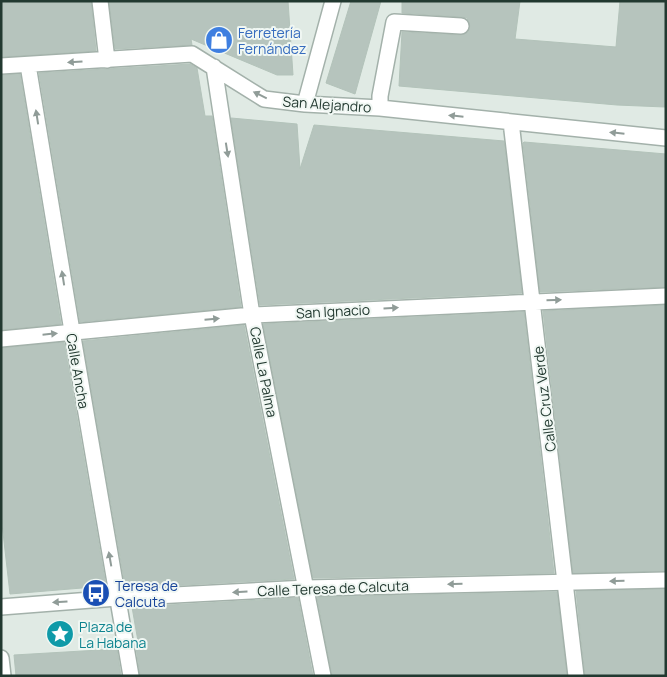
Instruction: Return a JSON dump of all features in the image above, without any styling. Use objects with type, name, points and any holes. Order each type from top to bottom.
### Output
[{"type":"street","points":[[100,1],[107,60]]},
{"type":"street","points":[[305,104],[332,1]]},
{"type":"street","points":[[380,108],[380,96],[394,22],[461,26]]},
{"type":"street","name":"San Alejandro","points":[[1,66],[192,54],[264,99],[305,104],[380,108],[666,138]]},
{"type":"street","name":"Calle Ancha","points":[[28,65],[131,676]]},
{"type":"street","name":"Calle La Palma","points":[[214,67],[252,315],[323,676]]},
{"type":"street","name":"Calle Cruz Verde","points":[[511,122],[576,676]]},
{"type":"street","name":"San Ignacio","points":[[1,339],[252,315],[666,296]]},
{"type":"street","name":"Calle Teresa de Calcuta","points":[[1,607],[117,598],[306,588],[666,580]]},
{"type":"street","points":[[1,658],[3,676]]},
{"type":"building","points":[[1,1],[91,1],[96,51],[1,57]]},
{"type":"building","points":[[109,1],[288,1],[293,75],[277,75],[191,39],[192,45],[115,49]]},
{"type":"building","points":[[351,1],[381,1],[355,94],[326,83]]},
{"type":"building","points":[[402,1],[520,1],[515,39],[616,47],[620,1],[666,1],[665,107],[617,105],[399,86],[402,32],[461,35],[468,32],[470,26],[467,18],[462,17],[402,13]]},
{"type":"building","points":[[190,64],[197,68],[205,116],[212,116],[241,307],[80,322],[39,73]]},
{"type":"building","points":[[20,74],[61,324],[1,330],[1,75]]},
{"type":"building","points":[[231,118],[297,124],[300,169],[314,125],[504,141],[522,293],[260,305]]},
{"type":"building","points":[[524,142],[666,154],[666,287],[540,292]]},
{"type":"building","points":[[666,305],[666,571],[573,573],[543,311]]},
{"type":"building","points":[[524,312],[554,573],[313,578],[263,324]]},
{"type":"building","points":[[244,325],[294,579],[128,588],[127,584],[125,585],[83,341]]},
{"type":"building","points":[[64,342],[106,586],[10,594],[1,515],[1,348]]},
{"type":"building","points":[[666,589],[666,676],[585,676],[576,591]]},
{"type":"building","points":[[557,592],[567,676],[332,676],[317,597]]},
{"type":"building","points":[[298,598],[313,676],[140,676],[136,647],[139,647],[132,607]]},
{"type":"building","points":[[117,649],[121,676],[16,676],[14,655]]},
{"type":"place","name":"Ferretería Fernández","points":[[219,40]]},
{"type":"place","name":"Teresa de Calcuta","points":[[96,593]]},
{"type":"place","name":"Plaza de La Habana","points":[[60,634]]}]
